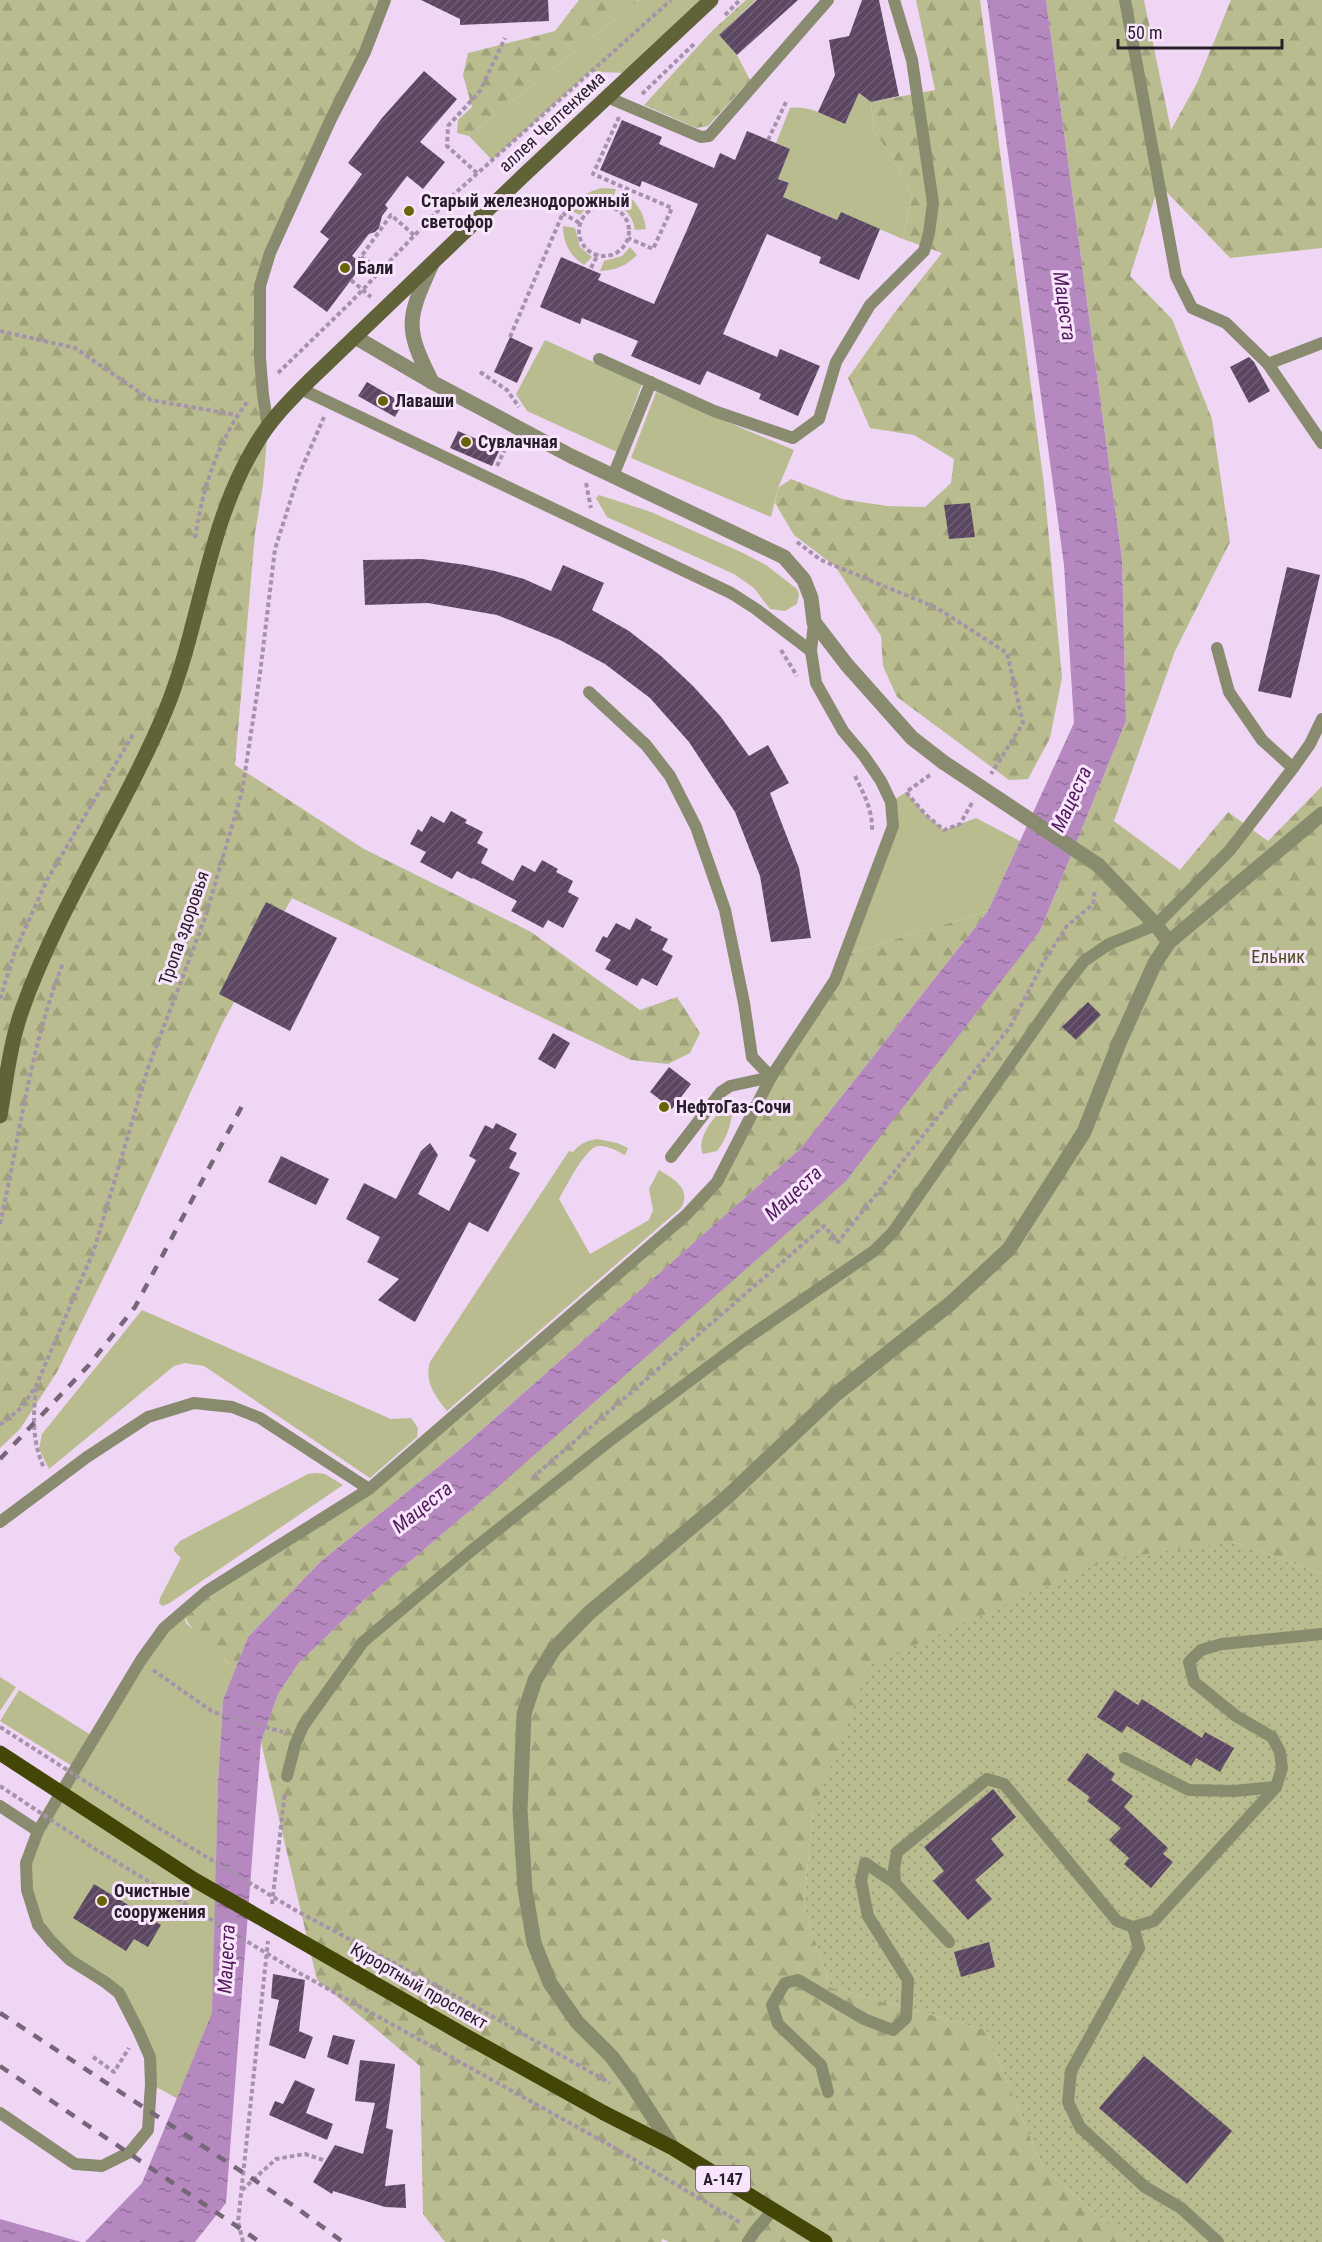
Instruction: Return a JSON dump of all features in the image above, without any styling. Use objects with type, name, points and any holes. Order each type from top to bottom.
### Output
[{"type":"main road","name":"аллея Челтенхема","points":[[0,1116],[10,1053],[21,1012],[49,942],[149,749],[171,697],[197,613],[211,554],[230,498],[254,448],[268,427],[301,389],[711,0]]},
{"type":"main road","name":"Курортный проспект","points":[[0,1753],[193,1878],[464,2035],[604,2113],[673,2148],[825,2242]]},
{"type":"street","points":[[432,264],[416,300],[411,320],[413,343],[432,382]]},
{"type":"street","points":[[355,337],[432,382],[613,476],[784,557],[804,580],[811,598],[814,622],[847,664],[937,768],[1098,865],[1156,925],[1168,942]]},
{"type":"street","points":[[673,2148],[631,2083],[612,2058],[577,2022],[550,1983],[534,1943],[525,1889],[520,1810],[524,1714],[535,1680],[554,1649],[589,1613],[724,1499],[836,1394],[951,1303],[1009,1249],[1084,1132],[1119,1043],[1150,973],[1168,942],[1322,814]]},
{"type":"lane","points":[[268,427],[260,358],[260,285],[270,253],[331,119],[365,52],[385,0]]},
{"type":"lane","points":[[607,97],[625,110],[701,137],[709,136],[828,0]]},
{"type":"lane","points":[[599,359],[714,411],[793,438],[819,419],[836,362],[870,305],[924,251],[928,233],[933,203],[912,60],[894,0]]},
{"type":"lane","points":[[1125,0],[1176,276],[1192,308],[1227,323],[1268,364],[1322,443]]},
{"type":"lane","points":[[1268,364],[1322,343]]},
{"type":"lane","points":[[613,476],[651,382]]},
{"type":"lane","points":[[301,389],[731,593],[811,651]]},
{"type":"lane","points":[[0,2113],[75,2164],[102,2166],[130,2152],[148,2130],[150,2057],[139,2032],[119,1993],[70,1960],[38,1925],[27,1890],[26,1863],[38,1831],[141,1660],[164,1628],[207,1591],[369,1489],[686,1215],[717,1182],[771,1077],[835,980],[893,826],[891,802],[881,781],[843,731],[816,684],[811,651],[814,622]]},
{"type":"lane","points":[[1217,648],[1229,692],[1262,740],[1293,768]]},
{"type":"lane","points":[[589,692],[646,745],[670,776],[696,827],[725,910],[744,1003],[752,1057],[771,1077]]},
{"type":"lane","points":[[287,1776],[295,1745],[303,1726],[363,1642],[471,1551],[608,1442],[747,1338],[874,1251],[893,1232],[1084,961],[1109,944],[1156,925],[1230,850],[1310,744],[1322,719]]},
{"type":"lane","points":[[671,1158],[721,1092],[730,1086],[771,1077]]},
{"type":"lane","points":[[0,1522],[148,1417],[194,1403],[232,1407],[260,1418],[369,1489]]},
{"type":"lane","points":[[895,1882],[894,1869],[897,1852],[987,1779],[1005,1784],[1117,1922],[1133,1927],[1154,1921],[1276,1787],[1282,1768],[1280,1752],[1272,1737],[1236,1716],[1194,1682],[1190,1662],[1201,1650],[1222,1644],[1322,1634]]},
{"type":"lane","points":[[1125,1758],[1190,1790],[1234,1791],[1276,1787]]},
{"type":"lane","points":[[0,1806],[38,1831]]},
{"type":"lane","points":[[828,2092],[821,2065],[778,2024],[772,2006],[785,1983],[798,1980],[864,2019],[893,2030],[906,2018],[908,1980],[868,1916],[861,1881],[865,1863],[895,1882],[950,1942]]},
{"type":"lane","points":[[1133,1927],[1139,1948],[1071,2071],[1068,2102],[1080,2127],[1145,2187],[1181,2208],[1218,2242]]},
{"type":"lane","points":[[751,2236],[773,2210]]},
{"type":"path","points":[[278,373],[477,173],[671,0]]},
{"type":"path","points":[[723,16],[740,0]]},
{"type":"path","points":[[477,173],[447,146],[448,126],[480,91],[505,38]]},
{"type":"path","points":[[628,238],[653,249],[672,208],[593,174],[625,110],[697,41]]},
{"type":"path","points":[[768,140],[786,102]]},
{"type":"path","points":[[614,208],[624,188]]},
{"type":"path","points":[[596,207],[614,208],[624,216],[628,223],[628,238],[618,251],[610,255],[598,254],[586,248],[582,241],[581,224],[584,217],[596,207]]},
{"type":"path","points":[[556,209],[581,224]]},
{"type":"path","points":[[510,337],[563,213]]},
{"type":"path","points":[[381,270],[360,259],[391,215],[414,235]]},
{"type":"path","points":[[591,268],[598,254]]},
{"type":"path","points":[[351,280],[386,308]]},
{"type":"path","points":[[0,331],[75,348],[151,400],[237,415]]},
{"type":"path","points":[[194,547],[199,508],[225,436],[237,415],[252,396]]},
{"type":"path","name":"Тропа здоровья","points":[[0,1425],[21,1408],[36,1386],[94,1250],[148,1068],[208,907],[242,792],[260,674],[275,549],[298,477],[324,416]]},
{"type":"path","points":[[585,481],[592,514]]},
{"type":"path","points":[[937,608],[1007,653],[1023,723],[985,783]]},
{"type":"path","points":[[775,641],[800,680]]},
{"type":"path","points":[[0,999],[15,951],[47,880],[137,727]]},
{"type":"path","points":[[851,766],[866,797],[873,821],[872,839]]},
{"type":"path","points":[[937,768],[906,792],[926,815],[944,830],[960,824],[979,793]]},
{"type":"path","points":[[526,1483],[824,1226],[838,1242],[1010,1027],[1044,961],[1067,927],[1093,904],[1096,892],[1093,885]]},
{"type":"path","points":[[36,1386],[33,1417],[35,1442],[46,1472]]},
{"type":"path","points":[[141,1660],[213,1712],[274,1730]]},
{"type":"path","points":[[0,1727],[155,1826],[295,1910],[463,2000],[610,2083]]},
{"type":"path","points":[[271,1915],[287,1776]]},
{"type":"path","points":[[0,1786],[92,1847],[294,1970],[613,2147],[751,2236]]},
{"type":"path","points":[[243,2242],[238,2222],[269,1938]]},
{"type":"path","points":[[93,2057],[114,2072],[139,2032]]},
{"type":"path","points":[[241,2191],[276,2159],[305,2154],[323,2160]]},
{"type":"green space","points":[[0,0],[385,0],[260,285],[268,427],[263,485],[255,533],[235,765],[364,849],[531,932],[640,1010],[677,997],[700,1033],[690,1053],[668,1064],[631,1060],[292,898],[222,1024],[127,1230],[57,1372],[20,1429],[0,1448]]},
{"type":"green space","points":[[579,0],[639,0],[469,136],[457,133],[458,120],[472,107],[463,75],[468,53],[555,31]]},
{"type":"green space","points":[[639,0],[711,0],[634,73],[590,72],[492,160],[469,136]]},
{"type":"green space","points":[[746,0],[756,0],[719,35],[737,55],[750,80],[708,126],[696,128],[644,105],[713,30]]},
{"type":"green space","points":[[916,0],[980,0],[1044,485],[1062,678],[1050,738],[1028,779],[1009,780],[897,697],[883,666],[881,636],[835,566],[794,535],[775,503],[778,488],[791,479],[842,499],[886,506],[925,507],[951,483],[954,459],[914,435],[870,428],[848,378],[892,316],[942,253],[903,239],[912,196],[891,155],[874,132],[871,102],[935,90]]},
{"type":"green space","name":"Ельник","points":[[1046,0],[1144,0],[1171,130],[1197,83],[1231,0],[1322,0],[1322,248],[1230,258],[1159,184],[1130,276],[1172,319],[1212,419],[1230,542],[1175,651],[1114,821],[1180,870],[1228,812],[1268,841],[1322,786],[1322,1574],[1233,1542],[813,1812],[804,1904],[830,1987],[986,2030],[1043,2168],[1129,2242],[669,2242],[663,2239],[661,2242],[445,2242],[423,2214],[420,2066],[317,1980],[261,1742],[278,1694],[298,1664],[364,1600],[491,1493],[1040,931],[1126,721],[1122,559]]},
{"type":"green space","points":[[859,93],[871,102],[874,132],[891,155],[912,196],[903,239],[841,213],[837,220],[783,197],[789,183],[778,179],[790,149],[776,143],[790,108],[811,110],[845,124]]},
{"type":"green space","points":[[602,188],[616,189],[612,202],[594,204],[580,215],[568,209],[583,196]]},
{"type":"green space","points":[[628,195],[640,210],[646,229],[635,230],[630,216],[620,205]]},
{"type":"green space","points":[[563,226],[575,228],[580,247],[592,257],[584,265],[568,248]]},
{"type":"green space","points":[[630,247],[637,255],[633,259],[620,267],[600,271],[604,261],[622,256]]},
{"type":"green space","points":[[545,340],[642,384],[617,452],[527,411],[516,394]]},
{"type":"green space","points":[[656,392],[794,450],[778,488],[771,517],[631,458]]},
{"type":"green space","points":[[599,495],[651,512],[766,565],[797,589],[799,594],[797,604],[785,611],[770,609],[754,588],[734,574],[607,517],[596,498]]},
{"type":"green space","points":[[906,792],[926,815],[944,830],[976,818],[1020,841],[988,911],[847,954],[893,826],[891,802]]},
{"type":"green space","points":[[988,911],[800,1149],[459,1450],[320,1562],[248,1637],[236,1668],[197,1634],[182,1610],[369,1489],[717,1181],[847,954]]},
{"type":"green space","points":[[729,1105],[732,1107],[731,1118],[723,1141],[717,1151],[703,1154],[701,1148],[704,1134],[718,1114]]},
{"type":"green space","points":[[597,1139],[628,1148],[625,1155],[605,1146],[593,1148],[576,1169],[559,1199],[590,1254],[649,1220],[653,1210],[649,1189],[659,1170],[680,1185],[683,1190],[684,1201],[681,1208],[447,1411],[430,1382],[428,1376],[430,1362],[569,1151],[573,1152],[578,1146]]},
{"type":"green space","points":[[142,1310],[391,1419],[411,1418],[418,1428],[417,1437],[370,1478],[204,1366],[185,1363],[174,1366],[49,1469],[39,1449],[42,1434]]},
{"type":"green space","points":[[308,1474],[325,1474],[343,1485],[168,1604],[162,1606],[159,1603],[181,1558],[174,1551],[180,1541]]},
{"type":"green space","points":[[1233,1542],[1322,1574],[1322,2242],[1129,2242],[1043,2168],[986,2030],[830,1987],[804,1904],[813,1812],[870,1665],[1110,1559]]},
{"type":"green space","points":[[182,1610],[186,1623],[236,1668],[223,1700],[218,1782],[213,2013],[178,2099],[151,2084],[150,2057],[119,1993],[70,1960],[38,1925],[26,1863],[80,1771],[0,1721],[19,1690],[99,1740],[112,1709]]},
{"type":"green space","points":[[0,1677],[16,1687],[0,1711]]},
{"type":"water","name":"Мацеста","points":[[987,0],[1046,0],[1122,559],[1126,721],[1040,931],[845,1182],[491,1493],[364,1600],[298,1664],[278,1694],[261,1742],[226,2203],[195,2242],[85,2242],[142,2183],[212,2013],[218,1782],[223,1700],[248,1637],[320,1562],[459,1450],[800,1149],[988,911],[1074,723],[1064,565]]},
{"type":"water","points":[[0,2219],[81,2242],[0,2242]]},
{"type":"building","points":[[421,0],[548,0],[549,21],[460,25],[460,19]]},
{"type":"building","points":[[757,0],[798,0],[737,55],[719,35]]},
{"type":"building","points":[[862,0],[879,0],[899,96],[871,102],[859,93],[845,124],[818,112],[835,75],[829,40],[849,36]]},
{"type":"building","points":[[424,71],[457,99],[420,142],[445,162],[423,189],[407,176],[385,205],[388,208],[382,216],[379,228],[369,234],[352,256],[363,264],[327,312],[293,287],[329,239],[320,232],[362,174],[348,163],[382,118]]},
{"type":"building","points":[[622,120],[662,137],[659,144],[714,168],[720,153],[735,160],[747,131],[790,149],[778,179],[789,183],[783,197],[837,220],[841,212],[880,229],[859,280],[819,263],[821,257],[767,234],[723,334],[777,357],[780,349],[820,366],[798,416],[759,399],[761,394],[707,371],[700,385],[631,356],[638,341],[582,318],[580,324],[540,307],[561,257],[601,274],[598,280],[654,304],[686,232],[698,204],[642,181],[640,187],[600,170]]},
{"type":"building","points":[[510,337],[533,348],[517,383],[494,372]]},
{"type":"building","points":[[1249,357],[1270,391],[1249,403],[1230,367]]},
{"type":"building","points":[[367,382],[403,403],[395,417],[358,396]]},
{"type":"building","points":[[458,431],[500,449],[492,466],[450,448]]},
{"type":"building","points":[[970,503],[975,537],[949,539],[944,505]]},
{"type":"building","points":[[422,559],[495,571],[524,579],[551,591],[563,565],[604,583],[592,610],[629,631],[661,656],[721,717],[749,756],[768,745],[789,783],[770,793],[799,868],[811,938],[771,942],[760,876],[735,812],[689,742],[650,698],[605,664],[560,640],[497,615],[428,603],[365,605],[363,560]]},
{"type":"building","points":[[1287,567],[1320,575],[1291,698],[1258,691]]},
{"type":"building","points":[[451,811],[467,820],[465,823],[483,832],[477,843],[488,849],[481,863],[513,881],[522,865],[535,872],[542,860],[558,869],[556,872],[573,881],[568,892],[579,898],[563,928],[548,920],[543,928],[511,911],[517,901],[457,871],[452,879],[420,862],[426,852],[410,844],[418,829],[422,832],[431,816],[444,823]]},
{"type":"building","points":[[266,902],[337,938],[290,1031],[219,994]]},
{"type":"building","points":[[636,918],[652,927],[650,930],[668,939],[662,950],[673,956],[657,986],[642,978],[637,986],[605,969],[611,960],[595,951],[603,936],[607,938],[616,923],[630,930]]},
{"type":"building","points":[[1088,1002],[1101,1015],[1076,1040],[1062,1027]]},
{"type":"building","points":[[553,1033],[570,1043],[555,1069],[538,1059]]},
{"type":"building","points":[[669,1067],[691,1084],[672,1109],[650,1092]]},
{"type":"building","points":[[496,1123],[517,1134],[509,1149],[517,1153],[509,1168],[520,1173],[488,1232],[469,1222],[415,1322],[378,1300],[399,1279],[367,1262],[380,1237],[346,1219],[364,1183],[396,1199],[421,1151],[430,1143],[438,1155],[418,1194],[449,1211],[476,1160],[469,1156],[485,1125],[493,1129]]},
{"type":"building","points":[[281,1156],[329,1179],[316,1205],[268,1182]]},
{"type":"building","points":[[1115,1690],[1138,1705],[1142,1699],[1202,1738],[1205,1732],[1234,1748],[1220,1772],[1196,1758],[1191,1766],[1127,1726],[1122,1733],[1097,1717]]},
{"type":"building","points":[[1087,1753],[1115,1774],[1111,1780],[1133,1796],[1124,1807],[1168,1848],[1163,1854],[1173,1862],[1151,1888],[1124,1864],[1129,1858],[1109,1840],[1121,1828],[1087,1801],[1090,1797],[1067,1780]]},
{"type":"building","points":[[993,1789],[1016,1817],[991,1839],[1004,1855],[975,1880],[992,1899],[968,1920],[933,1881],[944,1871],[924,1847]]},
{"type":"building","name":"Очистные сооружения","points":[[94,1884],[161,1925],[148,1947],[134,1939],[126,1951],[73,1918]]},
{"type":"building","points":[[989,1942],[995,1967],[961,1977],[954,1952]]},
{"type":"building","points":[[273,1974],[305,1980],[299,2031],[313,2037],[305,2059],[269,2045],[279,2000],[271,1998]]},
{"type":"building","points":[[333,2035],[355,2040],[348,2065],[327,2057]]},
{"type":"building","points":[[1144,2056],[1232,2131],[1187,2184],[1099,2108]]},
{"type":"building","points":[[360,2060],[395,2064],[386,2128],[393,2130],[385,2186],[405,2184],[406,2208],[385,2207],[333,2191],[332,2194],[313,2182],[335,2145],[363,2154],[375,2103],[355,2101]]},
{"type":"building","points":[[295,2080],[315,2089],[306,2113],[333,2124],[327,2140],[269,2115],[275,2101],[283,2104]]},
{"type":"railway","points":[[0,1459],[89,1365],[135,1307],[242,1106]]},
{"type":"railway","points":[[0,2013],[294,2206],[343,2242]]},
{"type":"railway","points":[[0,2066],[260,2242]]},
{"type":"place","name":"Старый железнодорожный светофор","points":[[409,211]]},
{"type":"place","name":"Бали","points":[[345,268]]},
{"type":"place","name":"Лаваши","points":[[383,401]]},
{"type":"place","name":"Сувлачная","points":[[466,442]]},
{"type":"place","name":"НефтоГаз-Сочи","points":[[664,1107]]},
{"type":"place","name":"Очистные сооружения","points":[[102,1901]]}]
